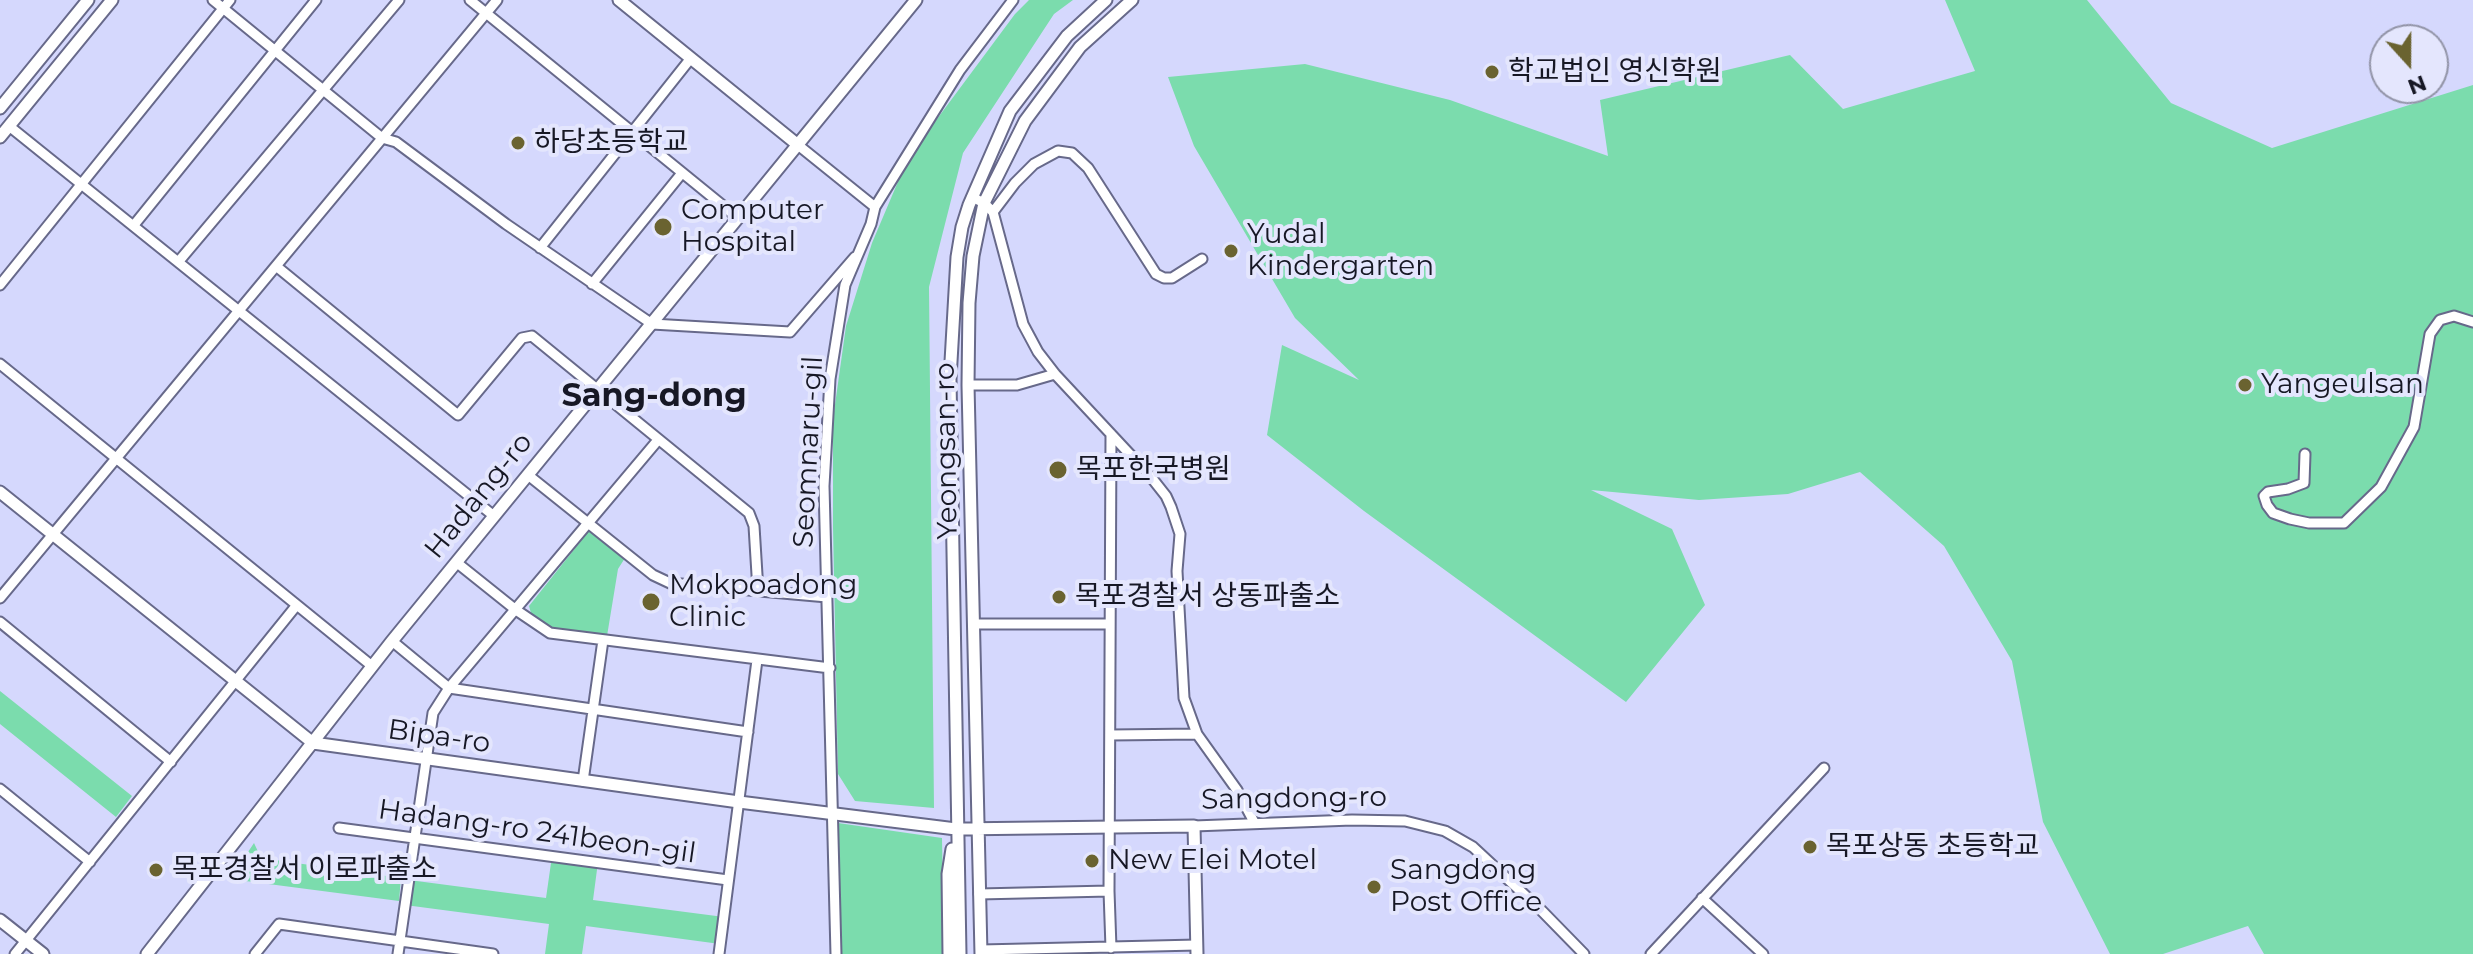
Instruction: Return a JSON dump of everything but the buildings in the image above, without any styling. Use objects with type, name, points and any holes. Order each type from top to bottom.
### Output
[{"type":"street","points":[[0,108],[88,0]]},
{"type":"street","points":[[0,137],[112,0]]},
{"type":"street","points":[[213,0],[227,4],[275,50],[382,138],[396,142],[540,248],[652,324],[790,332],[859,254]]},
{"type":"street","points":[[134,225],[316,0]]},
{"type":"street","points":[[179,261],[399,0]]},
{"type":"street","points":[[470,0],[738,218]]},
{"type":"street","points":[[0,598],[497,0]]},
{"type":"street","points":[[619,0],[875,207]]},
{"type":"street","name":"Hadang-ro","points":[[147,954],[392,641],[916,0]]},
{"type":"street","name":"Seomnaru-gil","points":[[836,954],[824,486],[830,379],[845,285],[875,207],[960,70],[1013,0]]},
{"type":"street","name":"Yeongsan-ro","points":[[960,954],[950,379],[957,257],[962,227],[972,197],[1010,111],[1067,36],[1106,0]]},
{"type":"street","name":"Yeongsan-ro","points":[[981,952],[968,385],[973,256],[984,203],[1025,121],[1080,47],[1132,0]]},
{"type":"street","points":[[0,285],[227,4]]},
{"type":"street","points":[[540,248],[691,58]]},
{"type":"street","points":[[9,126],[494,516]]},
{"type":"street","points":[[993,212],[1034,164],[1058,151],[1072,153],[1088,168],[1156,274],[1172,278],[1202,259]]},
{"type":"street","points":[[592,284],[682,173]]},
{"type":"street","points":[[972,197],[993,212],[1023,324],[1031,342],[1055,374],[1166,496],[1180,534],[1177,571],[1184,698],[1197,734],[1237,790],[1254,822]]},
{"type":"street","points":[[276,266],[458,415],[522,338],[532,336],[749,513],[754,526],[758,591]]},
{"type":"street","points":[[2305,454],[2304,483],[2268,492],[2264,496],[2267,505],[2273,513],[2290,519],[2309,523],[2344,523],[2381,487],[2414,427],[2430,334],[2440,320],[2454,316],[2473,322]]},
{"type":"street","points":[[0,364],[372,666]]},
{"type":"street","points":[[968,385],[1017,385],[1055,374]]},
{"type":"street","points":[[1111,434],[1111,948]]},
{"type":"street","points":[[398,954],[433,713],[449,688],[658,440]]},
{"type":"street","points":[[528,475],[653,575],[670,583],[827,597]]},
{"type":"street","points":[[0,492],[313,743]]},
{"type":"street","points":[[456,562],[550,633],[830,668]]},
{"type":"street","points":[[15,954],[296,606]]},
{"type":"street","points":[[0,622],[171,762]]},
{"type":"street","points":[[975,624],[1110,624]]},
{"type":"street","points":[[583,781],[603,640]]},
{"type":"street","points":[[392,641],[449,688],[748,732]]},
{"type":"street","points":[[719,954],[757,660]]},
{"type":"street","points":[[1111,735],[1197,734]]},
{"type":"street","name":"Bipa-ro","points":[[313,743],[956,829]]},
{"type":"street","points":[[1651,954],[1824,768]]},
{"type":"street","points":[[0,789],[90,862]]},
{"type":"street","name":"Sangdong-ro","points":[[956,829],[1405,821],[1454,835],[1473,847],[1584,954]]},
{"type":"street","points":[[981,952],[1111,948],[1197,950],[1194,826]]},
{"type":"street","name":"Hadang-ro 241beon-gil","points":[[339,828],[728,880]]},
{"type":"street","points":[[949,954],[948,874],[956,829]]},
{"type":"street","points":[[979,894],[1109,891]]},
{"type":"street","points":[[1702,898],[1763,954]]},
{"type":"street","points":[[0,920],[43,954]]},
{"type":"street","points":[[255,954],[279,924],[493,954]]},
{"type":"green space","points":[[1029,0],[1073,0],[1054,14],[963,153],[929,287],[934,808],[855,801],[838,774],[833,527],[833,419],[846,326],[872,243],[908,158],[1015,14]]},
{"type":"green space","points":[[1945,0],[2087,0],[2171,103],[2272,148],[2412,104],[2449,104],[2449,93],[2473,85],[2473,954],[2264,954],[2248,926],[2163,954],[2110,954],[2043,822],[2012,661],[1944,546],[1860,472],[1788,494],[1699,500],[1591,490],[1672,529],[1705,605],[1626,702],[1364,511],[1267,435],[1282,345],[1359,380],[1295,318],[1194,146],[1168,77],[1305,64],[1450,100],[1608,156],[1600,100],[1790,55],[1843,109],[1975,71]]},
{"type":"green space","points":[[592,530],[625,558],[618,569],[607,636],[547,627],[531,613],[529,606]]},
{"type":"green space","points":[[0,691],[132,796],[116,817],[0,724]]},
{"type":"green space","points":[[838,823],[942,838],[944,954],[842,954]]},
{"type":"green space","points":[[254,843],[261,858],[401,878],[399,901],[230,879]]},
{"type":"green space","points":[[552,856],[598,862],[593,900],[724,917],[720,944],[586,926],[582,954],[545,954],[549,924],[405,905],[409,880],[546,898]]},
{"type":"place","name":"학교법인 영신학원","points":[[1492,72]]},
{"type":"place","name":"하당초등학교","points":[[518,143]]},
{"type":"place","name":"Computer Hospital","points":[[663,227]]},
{"type":"place","name":"Yudal Kindergarten","points":[[1231,251]]},
{"type":"place","name":"Yangeulsan","points":[[2245,385]]},
{"type":"place","name":"목포한국병원","points":[[1058,470]]},
{"type":"place","name":"목포경찰서 상동파출소","points":[[1059,597]]},
{"type":"place","name":"Mokpoadong Clinic","points":[[651,602]]},
{"type":"place","name":"목포상동 초등학교","points":[[1810,847]]},
{"type":"place","name":"New Elei Motel","points":[[1092,861]]},
{"type":"place","name":"목포경찰서 이로파출소","points":[[156,870]]},
{"type":"place","name":"Sangdong Post Office","points":[[1374,887]]},
{"type":"district","name":"Sang-dong","points":[[654,397]]}]
